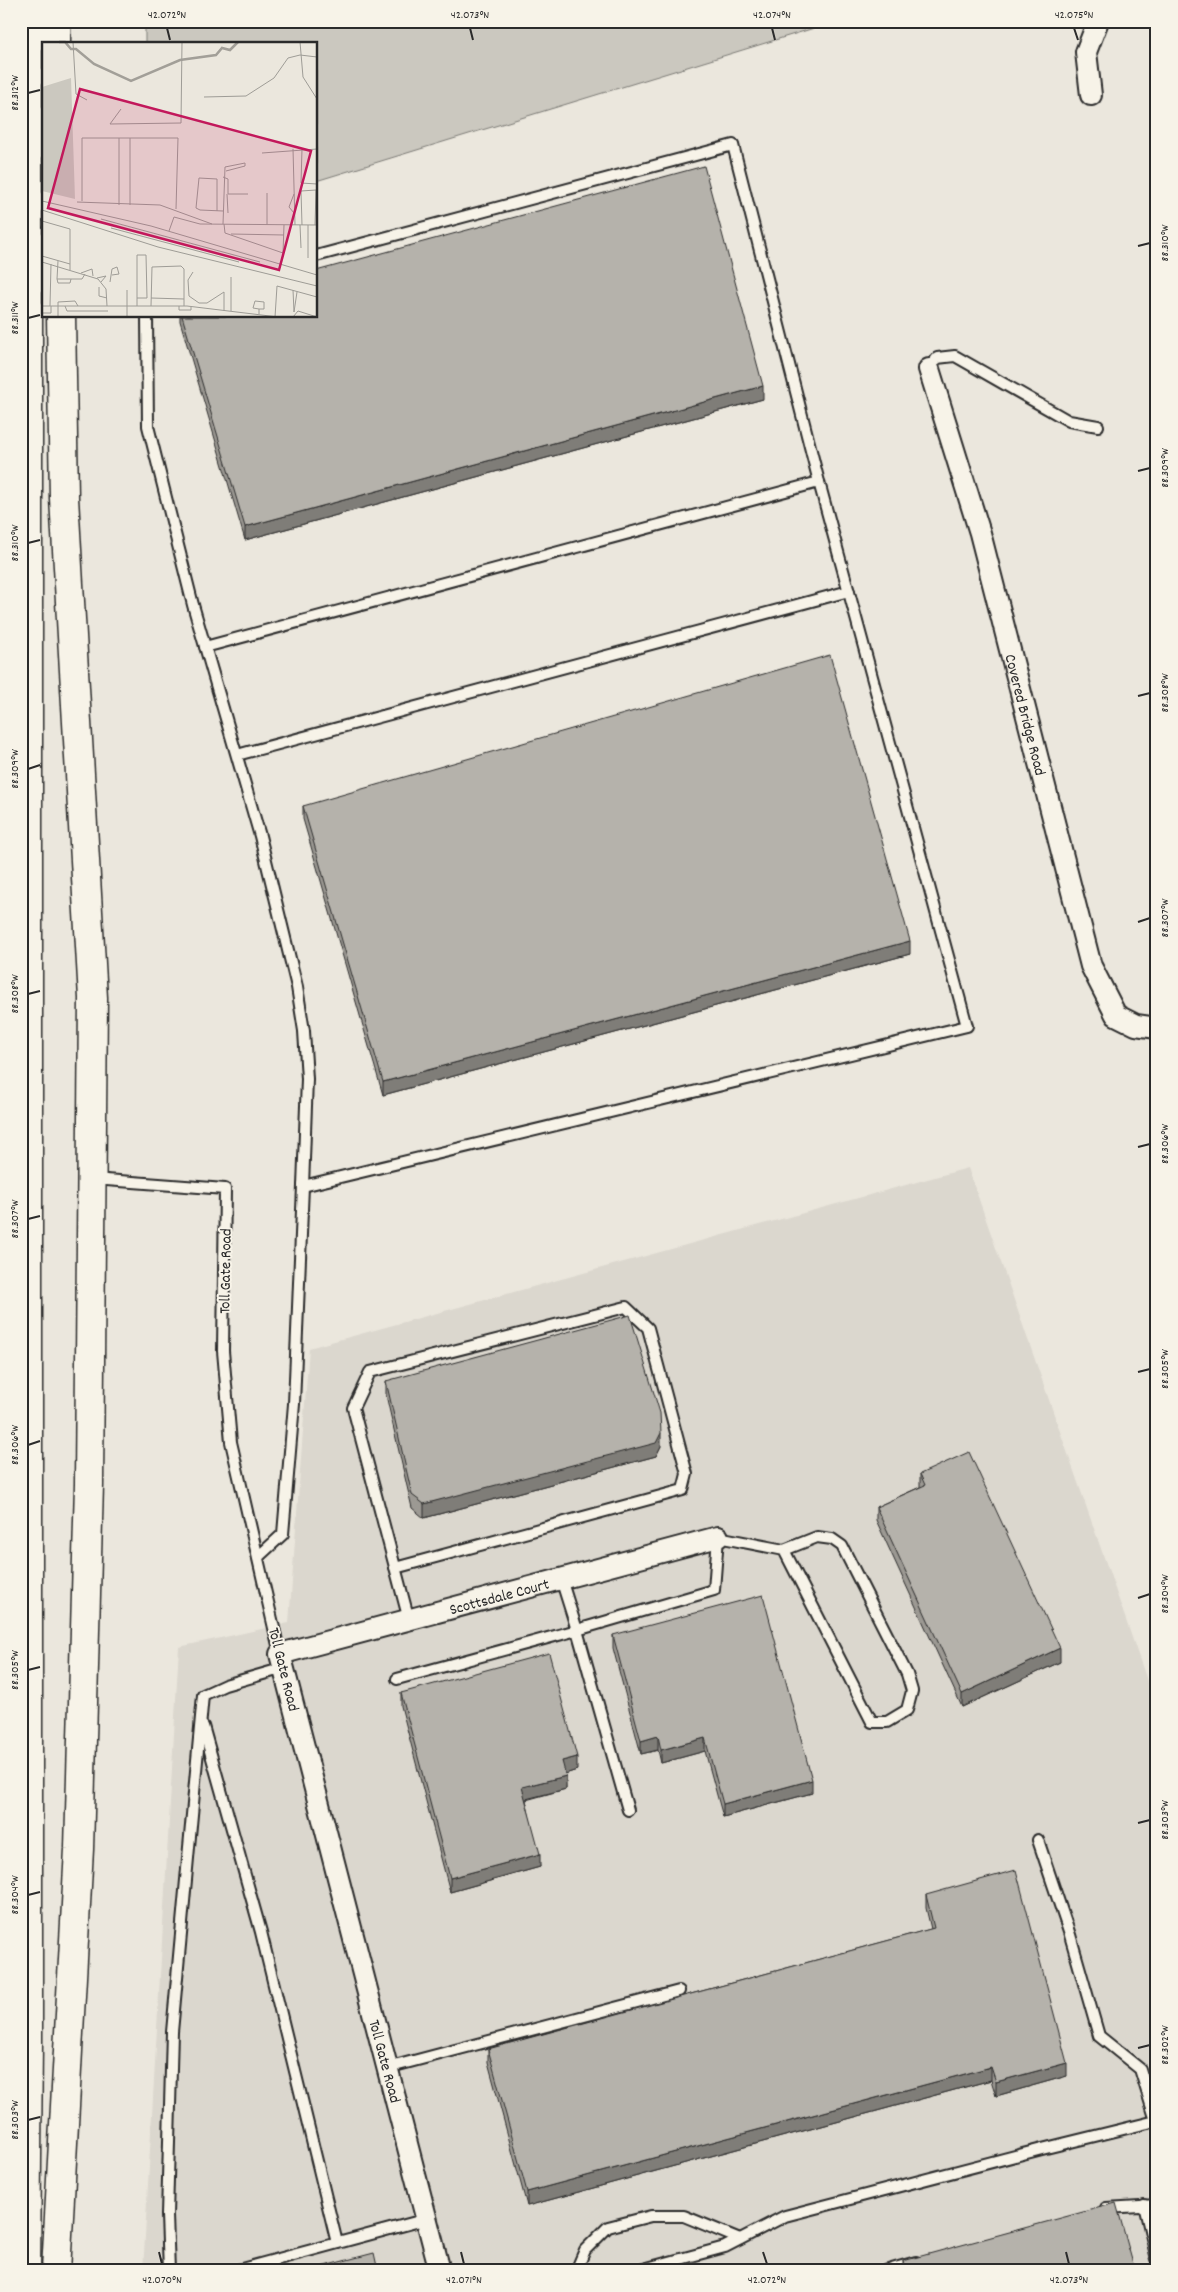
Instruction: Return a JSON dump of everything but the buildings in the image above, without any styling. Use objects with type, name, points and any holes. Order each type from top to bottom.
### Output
[{"type":"highway","points":[[26,2271],[28,2041],[28,21]]},
{"type":"highway","points":[[56,21],[56,42]]},
{"type":"highway","points":[[56,2271],[79,1850],[89,1484],[93,998],[64,498],[61,318]]},
{"type":"street","points":[[1091,95],[1086,52],[1098,21]]},
{"type":"street","name":"Covered Bridge Road","points":[[929,369],[980,533],[1091,966],[1116,1015],[1136,1026],[1157,1028]]},
{"type":"street","name":"Scottsdale Court","points":[[282,1661],[408,1620],[718,1537]]},
{"type":"street","name":"Toll Gate Road","points":[[282,1661],[440,2271]]},
{"type":"lane","points":[[304,1186],[967,1026],[848,591],[732,144],[318,255]]},
{"type":"lane","points":[[146,318],[148,426],[205,647],[260,836],[298,986],[304,1031],[307,1079],[304,1186],[294,1404],[283,1534],[258,1557]]},
{"type":"lane","points":[[929,369],[937,358],[955,356],[1069,421],[1098,426]]},
{"type":"lane","points":[[205,647],[819,482]]},
{"type":"lane","points":[[237,755],[848,591]]},
{"type":"lane","name":"Toll Gate Road","points":[[91,1179],[225,1190],[223,1351],[231,1442],[282,1661]]},
{"type":"lane","points":[[395,1568],[683,1490],[687,1474],[648,1328],[626,1307],[370,1372],[353,1408],[408,1620]]},
{"type":"lane","points":[[397,1679],[714,1590],[718,1537],[784,1550],[817,1537],[832,1539],[842,1546],[907,1674],[912,1691],[907,1710],[887,1722],[872,1722],[784,1550]]},
{"type":"lane","points":[[561,1579],[628,1810]]},
{"type":"lane","points":[[169,2271],[167,2216],[172,2032],[203,1695],[282,1661]]},
{"type":"lane","points":[[201,1719],[261,1932],[337,2243]]},
{"type":"lane","points":[[636,2271],[725,2247],[784,2216],[1042,2149],[1156,2122],[1140,2069],[1099,2036],[1070,1935],[1038,1840]]},
{"type":"lane","points":[[387,2068],[679,1991]]},
{"type":"lane","points":[[1144,2205],[1157,2259]]},
{"type":"lane","points":[[1093,2211],[1112,2206],[1157,2205]]},
{"type":"lane","points":[[576,2271],[585,2250],[608,2227],[652,2216],[684,2216],[740,2240]]},
{"type":"lane","points":[[234,2271],[427,2219]]},
{"type":"lane","points":[[885,2271],[923,2260]]},
{"type":"shaded area","points":[[145,21],[837,21],[318,180],[318,42],[145,42]]},
{"type":"shaded area","points":[[968,1168],[1157,1709],[1157,2271],[143,2271],[179,1647],[289,1623],[309,1348]]}]
